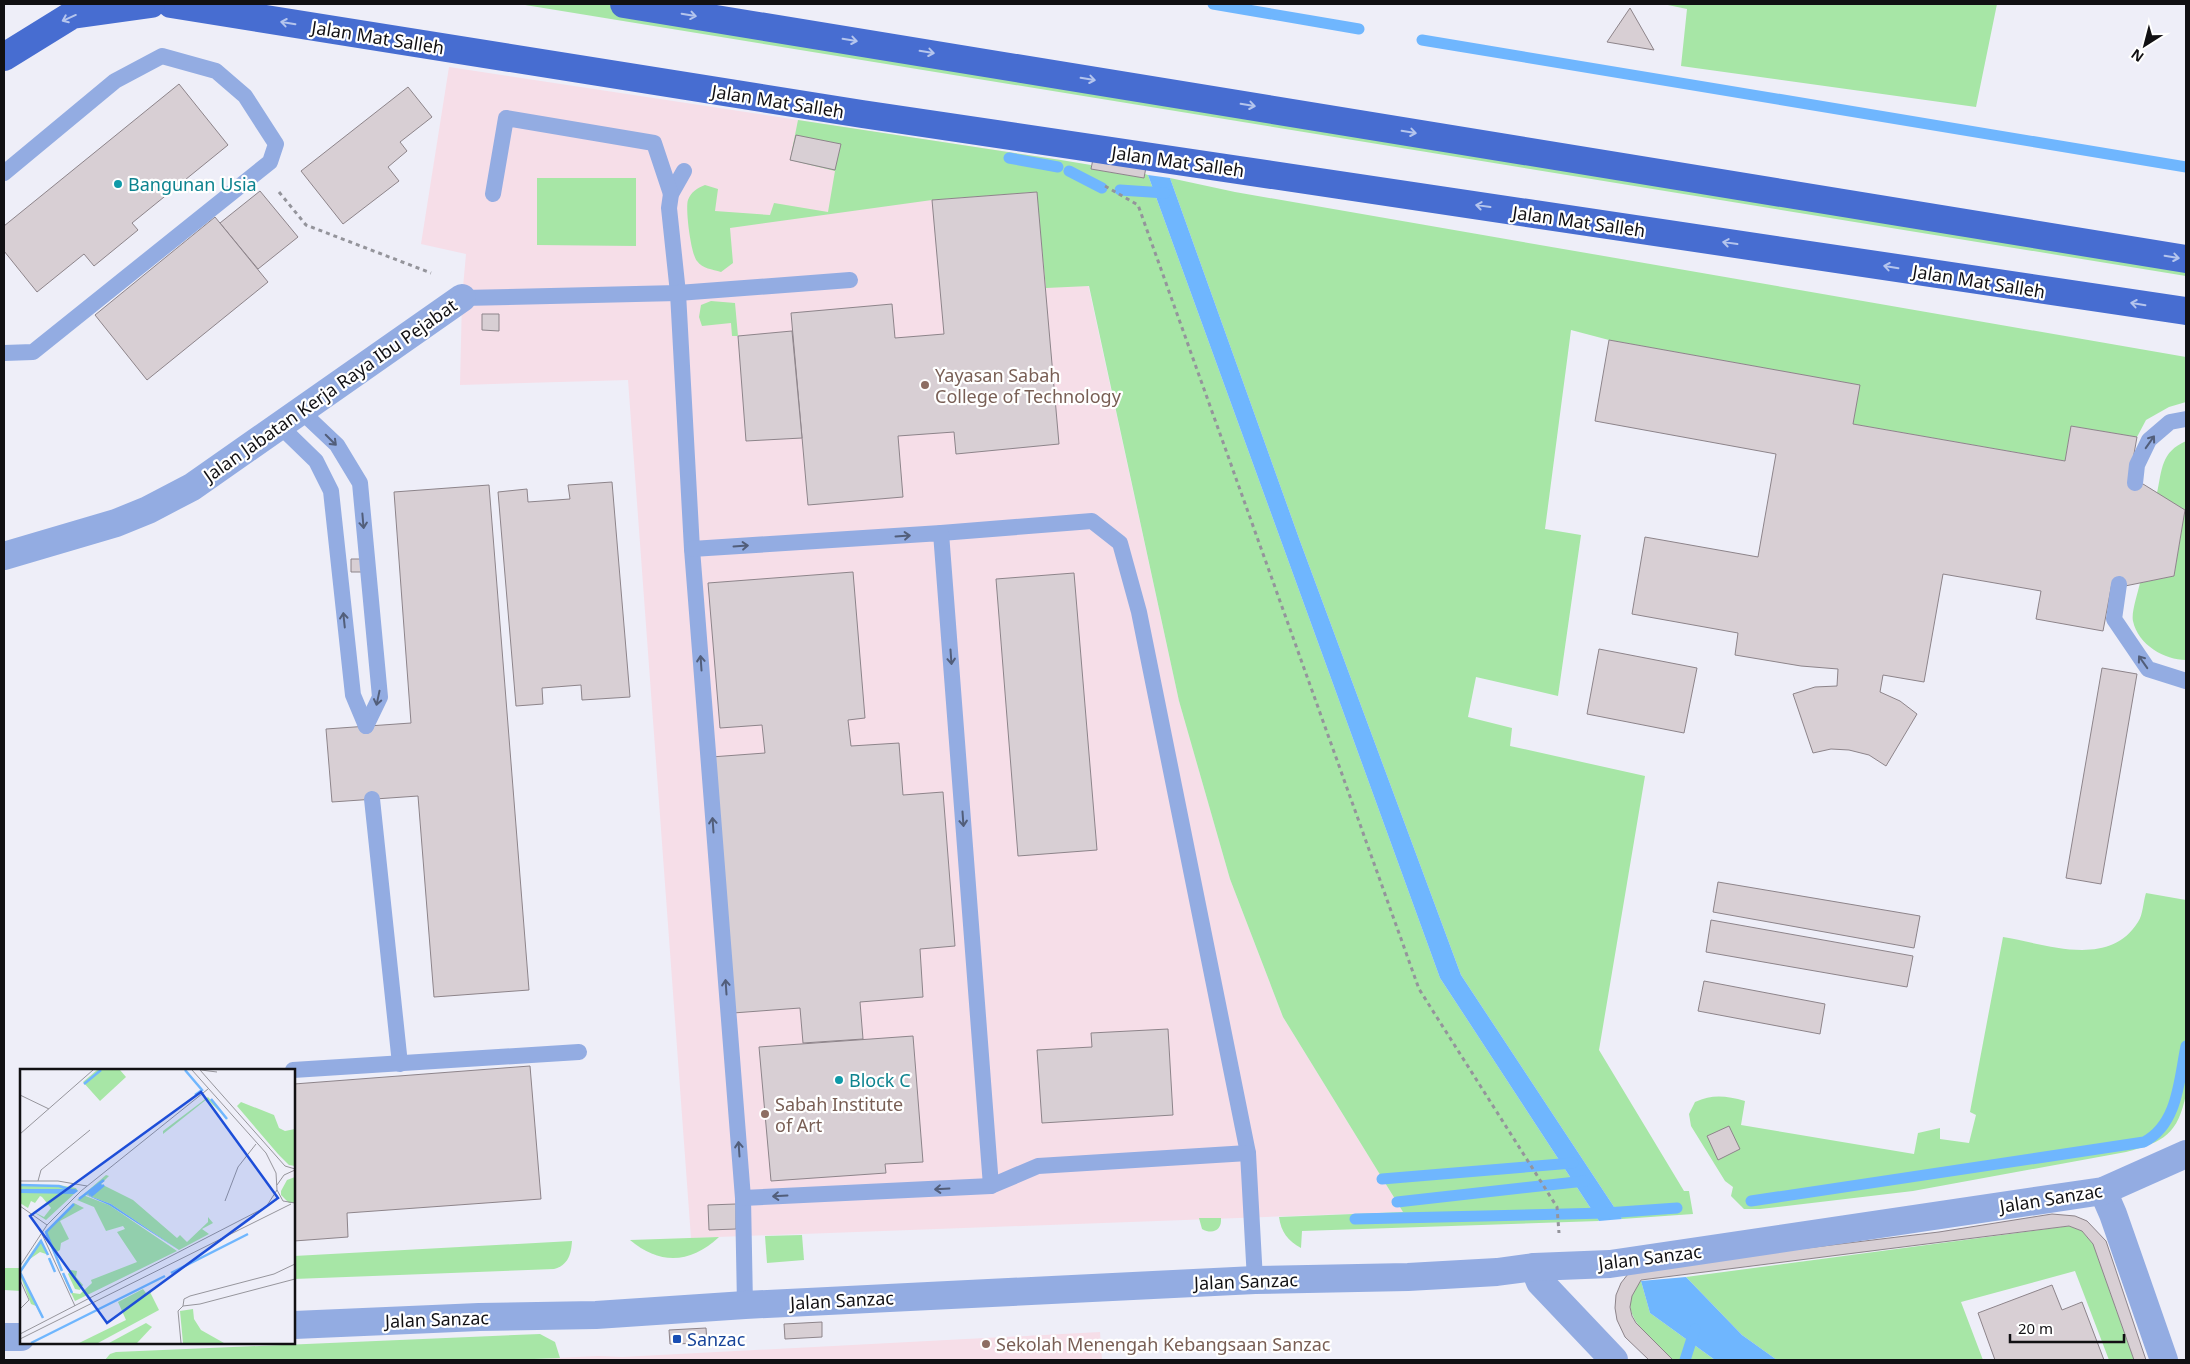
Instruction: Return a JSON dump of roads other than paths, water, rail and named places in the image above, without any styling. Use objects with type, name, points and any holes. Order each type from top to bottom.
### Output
[{"type":"main road","points":[[4,57],[72,16],[151,4]]},
{"type":"main road","name":"Jalan Mat Salleh","points":[[171,4],[862,114],[2186,312]]},
{"type":"main road","points":[[624,4],[723,12],[899,48],[2186,259]]},
{"type":"street","name":"Jalan Jabatan Kerja Raya Ibu Pejabat","points":[[4,556],[116,523],[148,510],[192,487],[462,298]]},
{"type":"street","name":"Jalan Sanzac","points":[[295,1326],[479,1317],[596,1315],[745,1304],[1255,1280],[1408,1277],[1497,1272],[1534,1267],[1610,1264],[2103,1191],[2186,1154]]},
{"type":"street","points":[[2103,1191],[2113,1214],[2164,1360]]},
{"type":"street","points":[[1534,1267],[1540,1282],[1614,1360]]},
{"type":"street","points":[[4,1337],[20,1337]]},
{"type":"lane","points":[[4,173],[115,81],[162,56],[216,71],[245,96],[276,144],[270,162],[33,352],[4,353]]},
{"type":"lane","points":[[493,194],[506,118],[654,144],[671,194]]},
{"type":"lane","points":[[684,171],[671,194],[669,208],[678,293],[692,549],[743,1198],[745,1304]]},
{"type":"lane","name":"Jalan Jabatan Kerja Raya Ibu Pejabat","points":[[462,298],[678,293],[850,280]]},
{"type":"lane","points":[[291,418],[336,445],[360,483],[380,698],[366,726],[353,695],[331,491],[291,418]]},
{"type":"lane","points":[[2135,483],[2137,465],[2149,440],[2170,422],[2186,420]]},
{"type":"lane","points":[[692,549],[941,534],[1092,521],[1120,543],[1139,612],[1248,1153],[1255,1280]]},
{"type":"lane","points":[[941,534],[990,1186]]},
{"type":"lane","points":[[2119,584],[2114,618],[2148,669],[2186,681]]},
{"type":"lane","points":[[372,799],[400,1064]]},
{"type":"lane","points":[[295,1070],[579,1052]]},
{"type":"lane","points":[[743,1198],[990,1186],[1038,1166],[1248,1153]]},
{"type":"water","points":[[1148,175],[1170,178],[1300,541],[1461,975],[1622,1219],[1599,1221],[1440,978]]},
{"type":"water","points":[[1686,1277],[1742,1335],[1777,1360],[1715,1360],[1650,1313],[1641,1281]]},
{"type":"waterway","points":[[1213,4],[1359,29]]},
{"type":"waterway","points":[[1422,40],[2186,167]]},
{"type":"waterway","points":[[1009,158],[1058,167]]},
{"type":"waterway","points":[[1069,171],[1102,188]]},
{"type":"waterway","points":[[1120,190],[1165,193]]},
{"type":"waterway","points":[[1751,1201],[2144,1142],[2164,1124],[2170,1113],[2179,1087],[2186,1046]]},
{"type":"waterway","points":[[1382,1179],[1573,1163]]},
{"type":"waterway","points":[[1397,1202],[1585,1181]]},
{"type":"waterway","points":[[1355,1219],[1606,1213],[1677,1208]]},
{"type":"waterway","points":[[1685,1360],[1695,1329]]},
{"type":"place","name":"Bangunan Usia","points":[[118,184]]},
{"type":"place","name":"Yayasan Sabah College of Technology","points":[[925,385]]},
{"type":"place","name":"Block C","points":[[839,1080]]},
{"type":"place","name":"Sabah Institute of Art","points":[[765,1114]]},
{"type":"place","name":"Sanzac","points":[[677,1339]]},
{"type":"place","name":"Sekolah Menengah Kebangsaan Sanzac","points":[[986,1344]]}]
